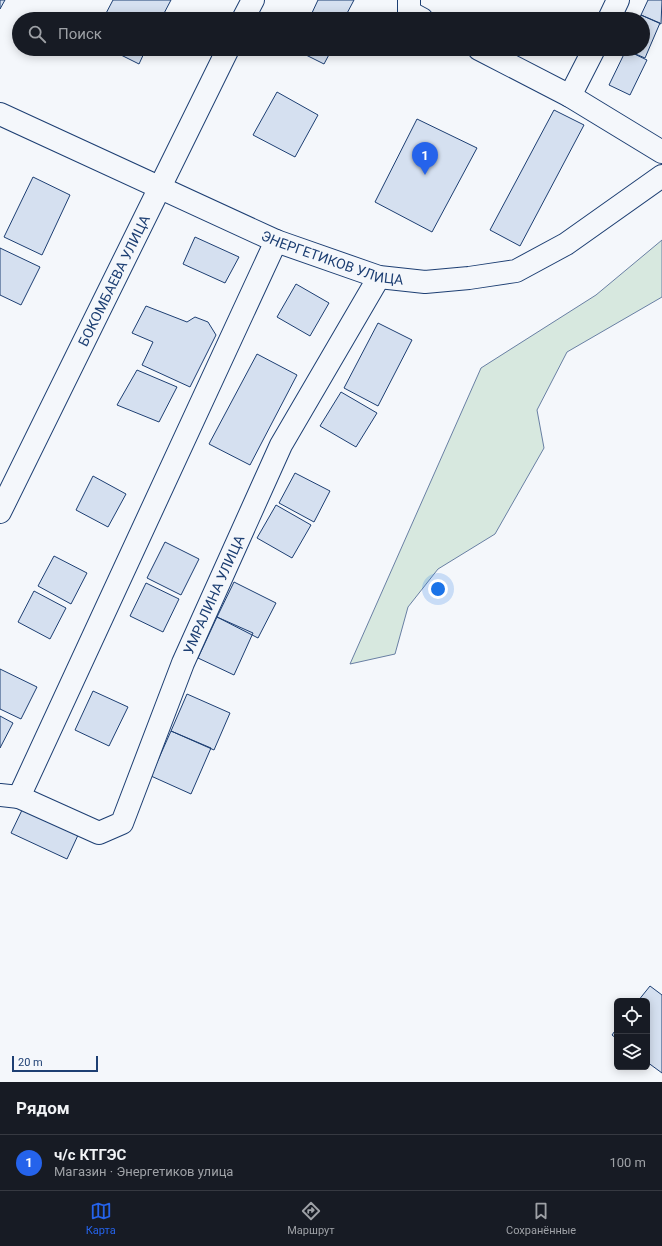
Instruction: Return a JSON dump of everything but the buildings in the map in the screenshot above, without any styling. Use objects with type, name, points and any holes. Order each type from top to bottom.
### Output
[{"type":"street","points":[[247,12],[253,0]]},
{"type":"street","points":[[409,0],[409,12]]},
{"type":"street","points":[[612,12],[618,0]]},
{"type":"street","name":"БОКОМБАЕВА УЛИЦА","points":[[0,512],[225,56]]},
{"type":"street","points":[[493,56],[570,96],[662,152]]},
{"type":"street","points":[[570,96],[590,56]]},
{"type":"street","name":"ЭНЕРГЕТИКОВ УЛИЦА","points":[[0,114],[160,186],[276,241],[379,277],[425,282],[469,278],[516,271],[566,244],[662,176]]},
{"type":"street","name":"УМРАЛИНА УЛИЦА","points":[[276,241],[10,796],[99,833],[122,823],[183,663],[281,445],[379,277]]},
{"type":"shaded area","points":[[662,240],[662,297],[567,352],[537,410],[544,448],[495,534],[438,569],[408,607],[395,654],[350,664],[481,368],[596,295]]},
{"type":"place","name":"ч/с КТГЭС","points":[[425,175]]}]
